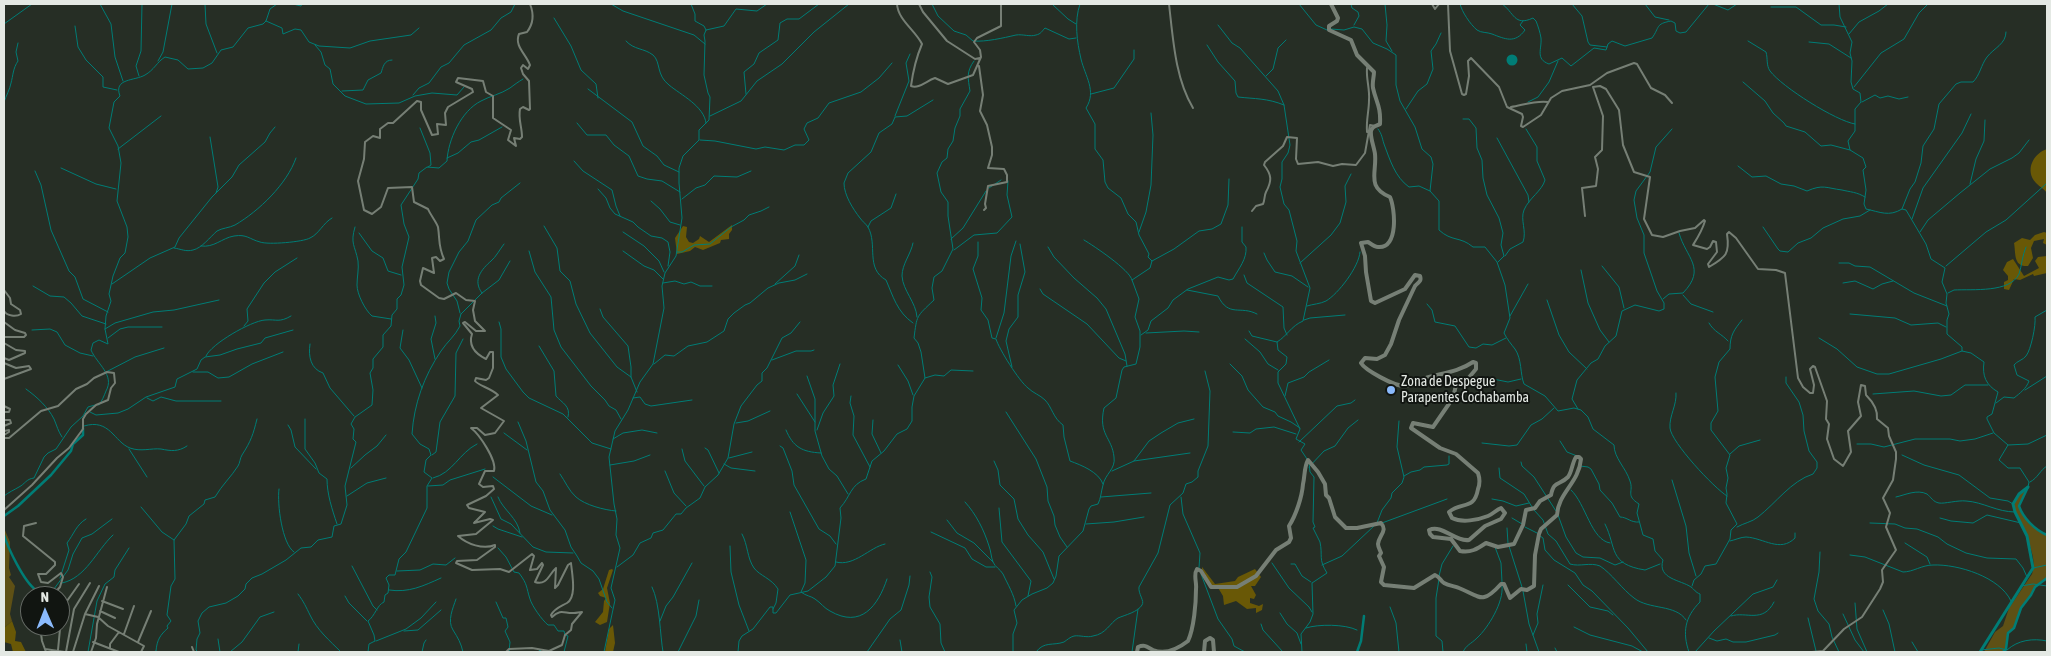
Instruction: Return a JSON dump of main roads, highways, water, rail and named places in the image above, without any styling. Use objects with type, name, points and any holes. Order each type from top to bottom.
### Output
[{"type":"water","points":[[1512,54],[1518,60],[1512,66],[1506,60]]},
{"type":"waterway","points":[[4,24],[32,4]]},
{"type":"waterway","points":[[100,4],[111,24],[115,57],[123,81]]},
{"type":"waterway","points":[[139,76],[136,66],[141,51],[142,4]]},
{"type":"waterway","points":[[158,61],[163,52],[172,4]]},
{"type":"waterway","points":[[205,4],[206,24],[217,53]]},
{"type":"waterway","points":[[99,405],[108,385],[108,380],[107,375],[91,350],[93,343],[99,340],[108,344],[105,329],[106,316],[111,301],[109,294],[120,258],[125,253],[128,237],[127,227],[117,201],[121,163],[118,146],[109,128],[114,102],[120,96],[120,86],[126,81],[145,75],[165,57],[178,60],[188,69],[203,68],[212,63],[221,50],[233,47],[248,28],[263,24],[270,9],[277,4]]},
{"type":"waterway","points":[[293,4],[301,6],[302,4]]},
{"type":"waterway","points":[[413,95],[419,88],[429,83],[441,67],[449,63],[464,45],[491,30],[501,18],[511,12],[515,4]]},
{"type":"waterway","points":[[611,4],[623,11],[694,35],[705,44]]},
{"type":"waterway","points":[[691,4],[695,14],[695,21],[704,26],[706,30]]},
{"type":"waterway","points":[[604,652],[615,600],[611,588],[620,548],[616,535],[617,519],[609,457],[615,431],[628,410],[640,382],[653,364],[664,308],[662,286],[665,273],[676,256],[682,218],[679,168],[683,156],[699,140],[699,130],[709,120],[710,97],[704,75],[704,35],[706,30],[724,26],[736,9],[757,11],[767,4]]},
{"type":"waterway","points":[[746,94],[744,72],[754,64],[759,53],[778,40],[780,23],[787,19],[799,19],[819,4]]},
{"type":"waterway","points":[[710,116],[741,101],[757,81],[782,64],[814,32],[849,4]]},
{"type":"waterway","points":[[932,4],[938,16],[954,31],[966,35],[973,41],[1016,35],[1034,36],[1038,35],[1045,28],[1069,39],[1076,38]]},
{"type":"waterway","points":[[1052,4],[1076,24]]},
{"type":"waterway","points":[[1013,652],[1013,634],[1017,623],[1014,610],[1022,600],[1053,583],[1059,556],[1083,531],[1089,509],[1091,506],[1098,504],[1104,481],[1113,465],[1113,450],[1103,424],[1104,408],[1116,398],[1124,367],[1136,364],[1140,347],[1140,331],[1135,317],[1139,299],[1132,280],[1150,268],[1152,261],[1148,257],[1149,254],[1139,235],[1136,222],[1128,214],[1121,198],[1108,188],[1105,182],[1103,160],[1095,149],[1095,124],[1086,108],[1089,102],[1090,90],[1077,39],[1077,17],[1080,4]]},
{"type":"waterway","points":[[1299,4],[1316,25],[1327,30]]},
{"type":"waterway","points":[[1351,4],[1359,16],[1354,25]]},
{"type":"waterway","points":[[1385,4],[1386,41],[1392,51]]},
{"type":"waterway","points":[[1460,4],[1467,18],[1480,32],[1490,33],[1506,39],[1514,39],[1525,30],[1520,25],[1523,21]]},
{"type":"waterway","points":[[1502,4],[1518,20],[1522,21],[1533,18],[1536,21],[1541,38],[1540,53],[1545,62],[1549,64],[1562,58],[1571,66],[1594,48],[1606,50],[1608,44],[1612,41],[1625,46],[1652,38],[1662,23],[1671,21],[1675,23],[1676,31],[1680,33],[1686,32],[1709,4]]},
{"type":"waterway","points":[[1572,4],[1582,16],[1590,45],[1607,47]]},
{"type":"waterway","points":[[1645,4],[1655,17],[1669,20]]},
{"type":"waterway","points":[[1713,4],[1728,10],[1737,4]]},
{"type":"waterway","points":[[1839,4],[1840,17],[1852,42],[1850,53],[1852,61],[1851,82],[1853,89],[1860,93],[1861,102],[1855,109],[1855,131],[1848,141],[1850,150],[1863,158],[1866,167],[1863,170],[1866,190],[1864,204],[1866,209],[1884,213],[1893,213],[1902,209],[1906,210],[1926,244],[1931,259],[1945,268],[1942,282],[1947,294],[1946,303],[1949,314],[1947,334],[1962,347],[1962,351],[1971,353],[1984,362],[1986,380],[1998,392],[1992,414],[1987,419],[1994,433],[2008,445],[1999,460],[2008,468],[2020,468],[2029,482],[2028,487]]},
{"type":"waterway","points":[[1849,34],[1859,22],[1888,4]]},
{"type":"waterway","points":[[1854,87],[1881,53],[1904,39],[1919,13],[1928,4]]},
{"type":"waterway","points":[[1771,7],[1796,7],[1821,25],[1846,27]]},
{"type":"waterway","points":[[554,18],[571,46],[581,70],[596,84],[598,98]]},
{"type":"waterway","points":[[266,21],[282,28],[283,34],[295,29],[301,30],[309,42],[319,46],[350,48],[370,41],[411,35],[419,28]]},
{"type":"waterway","points":[[1218,25],[1232,43],[1240,48],[1278,91],[1284,105],[1290,145],[1288,153],[1282,162],[1280,187],[1284,204],[1289,210],[1297,241],[1296,251],[1310,288],[1303,321],[1277,342],[1278,350],[1287,357],[1286,364],[1278,372],[1278,383],[1300,429],[1296,439],[1305,444],[1301,450],[1307,459]]},
{"type":"waterway","points":[[75,26],[78,47],[86,60],[103,77],[103,87],[117,90]]},
{"type":"waterway","points":[[1331,29],[1344,30],[1354,27],[1362,29],[1373,43],[1396,55],[1396,85],[1400,101],[1415,127],[1422,149],[1431,157],[1433,164],[1430,191],[1439,201],[1439,230],[1473,247],[1485,247],[1497,262],[1505,285],[1510,318],[1504,333],[1517,353],[1524,384],[1545,396],[1558,411],[1574,408],[1581,410],[1588,417],[1593,429],[1614,445],[1616,454],[1630,481],[1631,496],[1639,504],[1637,513],[1643,535],[1653,539],[1655,551],[1663,560],[1663,571],[1671,578],[1691,587],[1700,594],[1700,602],[1691,613],[1686,625],[1685,631],[1689,652]]},
{"type":"waterway","points":[[1902,209],[1915,182],[1921,163],[1923,146],[1934,129],[1939,104],[1956,84],[1973,82],[1987,57],[2004,40],[2006,32]]},
{"type":"waterway","points":[[1406,109],[1418,91],[1427,84],[1433,69],[1431,51],[1441,33]]},
{"type":"waterway","points":[[1266,76],[1273,69],[1278,48],[1286,40]]},
{"type":"waterway","points":[[626,41],[632,46],[653,55],[665,81],[697,106],[706,123]]},
{"type":"waterway","points":[[1748,41],[1766,52],[1770,71],[1786,86],[1835,117],[1855,124]]},
{"type":"waterway","points":[[1809,42],[1829,44],[1851,58]]},
{"type":"waterway","points":[[4,102],[18,61],[16,52],[18,43]]},
{"type":"waterway","points":[[315,45],[321,52],[325,65],[330,69],[333,84],[345,96],[366,104],[399,103],[415,96],[432,93],[457,95],[464,87]]},
{"type":"waterway","points":[[1207,45],[1218,62],[1235,81],[1238,97],[1266,100],[1284,105]]},
{"type":"waterway","points":[[1091,94],[1114,88],[1134,59],[1134,50]]},
{"type":"waterway","points":[[895,116],[909,81],[906,63],[910,54]]},
{"type":"waterway","points":[[342,91],[363,90],[368,80],[381,73],[383,66],[389,60],[392,60]]},
{"type":"waterway","points":[[738,652],[739,641],[742,636],[753,629],[770,607],[773,607],[773,613],[776,613],[790,595],[808,591],[826,577],[835,566],[841,518],[840,508],[857,484],[866,479],[872,461],[884,451],[897,434],[907,429],[912,421],[914,396],[925,378],[921,352],[914,338],[917,320],[934,300],[932,288],[934,277],[942,271],[953,249],[948,202],[941,192],[937,173],[942,162],[947,158],[948,149],[953,141],[955,128],[960,116],[960,109],[970,91],[968,79],[971,65],[974,61]]},
{"type":"waterway","points":[[1528,102],[1538,97],[1549,82],[1558,61]]},
{"type":"waterway","points":[[700,140],[756,149],[765,147],[784,150],[795,145],[804,145],[809,140],[804,129],[807,123],[818,118],[829,103],[861,92],[879,78],[892,63]]},
{"type":"waterway","points":[[198,652],[196,650],[197,639],[200,633],[198,621],[202,613],[209,607],[226,603],[238,596],[252,578],[286,560],[301,548],[311,547],[318,540],[332,537],[334,526],[341,524],[347,505],[345,486],[356,442],[353,439],[354,429],[351,424],[355,417],[372,405],[373,390],[370,373],[373,368],[373,359],[383,347],[383,335],[391,326],[392,315],[397,309],[397,299],[401,295],[404,285],[402,267],[409,237],[404,224],[401,205],[418,179],[419,173],[427,167],[439,168],[447,161],[453,135],[467,112],[481,101],[507,90],[523,79]]},
{"type":"waterway","points":[[1743,82],[1765,101],[1773,113],[1786,126],[1805,132],[1821,146],[1831,145],[1850,150]]},
{"type":"waterway","points":[[588,89],[632,122],[643,146],[657,156],[664,165],[679,172]]},
{"type":"waterway","points":[[1862,102],[1875,95],[1880,98],[1888,96],[1899,99],[1908,97]]},
{"type":"waterway","points":[[913,323],[899,309],[886,280],[876,269],[871,234],[849,202],[844,183],[848,173],[871,152],[879,133],[892,124],[895,117],[907,116],[933,100]]},
{"type":"waterway","points":[[1139,232],[1146,212],[1151,185],[1153,135],[1151,113]]},
{"type":"waterway","points":[[1912,219],[1923,188],[1962,133],[1971,114]]},
{"type":"waterway","points":[[118,149],[161,116]]},
{"type":"waterway","points":[[1463,119],[1469,119],[1476,128],[1477,148],[1482,160],[1483,178],[1487,195],[1499,218],[1503,233],[1501,245],[1504,256],[1498,262]]},
{"type":"waterway","points":[[1970,184],[1976,159],[1984,141],[1985,120]]},
{"type":"waterway","points":[[577,123],[587,135],[606,135],[614,145],[629,156],[638,176],[662,181],[680,192]]},
{"type":"waterway","points":[[112,284],[150,258],[175,247],[179,238],[212,197],[232,177],[239,165],[265,142],[275,127]]},
{"type":"waterway","points":[[447,158],[458,153],[471,142],[479,140],[502,127]]},
{"type":"waterway","points":[[420,128],[430,153],[431,165],[428,167]]},
{"type":"waterway","points":[[1378,129],[1391,162],[1404,183],[1409,187],[1419,186],[1430,191]]},
{"type":"waterway","points":[[1505,256],[1510,249],[1523,242],[1524,210],[1545,180],[1537,161],[1537,147],[1526,129]]},
{"type":"waterway","points":[[1578,409],[1572,399],[1577,380],[1591,363],[1598,359],[1605,346],[1616,336],[1622,311],[1635,305],[1659,311],[1664,309],[1664,303],[1657,291],[1644,253],[1644,235],[1637,218],[1634,200],[1636,191],[1650,172],[1656,147],[1672,129]]},
{"type":"waterway","points":[[210,137],[218,187],[216,193]]},
{"type":"waterway","points":[[1497,138],[1528,195],[1529,202]]},
{"type":"waterway","points":[[1920,232],[1928,220],[1990,169],[2019,153],[2029,140]]},
{"type":"waterway","points":[[174,248],[188,251],[196,249],[203,245],[217,231],[235,225],[244,219],[262,205],[279,187],[292,168],[296,158]]},
{"type":"waterway","points":[[574,161],[583,171],[612,190],[620,216]]},
{"type":"waterway","points":[[1738,166],[1752,177],[1766,176],[1781,184],[1807,191],[1825,187],[1854,192],[1865,197]]},
{"type":"waterway","points":[[61,168],[96,184],[116,189]]},
{"type":"waterway","points":[[35,171],[41,185],[51,230],[69,271],[75,277],[83,299],[108,312]]},
{"type":"waterway","points":[[682,199],[696,188],[705,185],[714,176],[737,177],[751,171]]},
{"type":"waterway","points":[[1300,263],[1331,235],[1340,223],[1346,202],[1345,186],[1351,174]]},
{"type":"waterway","points":[[1152,261],[1174,249],[1199,231],[1212,229],[1221,224],[1228,205],[1229,179]]},
{"type":"waterway","points":[[989,188],[1001,180]]},
{"type":"waterway","points":[[954,250],[974,235],[997,233],[1012,217],[1007,195],[1008,181]]},
{"type":"waterway","points":[[460,313],[457,301],[447,283],[449,272],[459,252],[468,241],[476,220],[520,183]]},
{"type":"waterway","points":[[1946,266],[1986,232],[2006,220],[2047,183]]},
{"type":"waterway","points":[[598,189],[606,198],[615,214],[633,222],[651,236],[662,238],[668,242],[670,252],[668,266]]},
{"type":"waterway","points":[[951,239],[963,228],[986,191]]},
{"type":"waterway","points":[[868,227],[871,221],[891,208],[896,194]]},
{"type":"waterway","points":[[651,201],[670,222],[680,225]]},
{"type":"waterway","points":[[677,252],[682,252],[694,245],[710,244],[749,215],[769,207]]},
{"type":"waterway","points":[[1763,227],[1778,249],[1788,252],[1798,243],[1811,238],[1823,228],[1843,219],[1860,216],[1870,210]]},
{"type":"waterway","points":[[201,246],[210,246],[230,237],[238,236],[245,236],[264,243],[300,241],[313,236],[332,218]]},
{"type":"waterway","points":[[544,226],[557,248],[560,271],[570,281],[576,304],[590,333],[617,367],[631,377],[637,392]]},
{"type":"waterway","points":[[355,227],[353,241],[358,261],[357,289],[360,297],[372,316],[391,319]]},
{"type":"waterway","points":[[1141,335],[1148,330],[1151,321],[1188,289],[1218,277],[1229,280],[1233,279],[1246,251],[1246,247],[1242,242],[1242,227]]},
{"type":"waterway","points":[[623,232],[644,246],[659,261],[664,272]]},
{"type":"waterway","points":[[359,233],[372,251],[383,258],[388,271],[401,275]]},
{"type":"waterway","points":[[1663,299],[1669,294],[1683,293],[1693,277],[1693,263],[1679,233]]},
{"type":"waterway","points":[[1084,240],[1119,265],[1132,280]]},
{"type":"waterway","points":[[996,338],[1004,313],[1011,256],[1016,241]]},
{"type":"waterway","points":[[978,242],[978,256],[973,269],[982,298],[981,310],[988,320],[992,338],[996,339],[1005,357],[1024,384],[1045,400],[1063,425],[1070,461],[1094,473],[1103,484]]},
{"type":"waterway","points":[[913,243],[903,267],[902,276],[917,317]]},
{"type":"waterway","points":[[482,293],[478,284],[479,275],[504,244]]},
{"type":"waterway","points":[[1012,367],[1006,341],[1009,329],[1018,317],[1018,295],[1025,272],[1020,244]]},
{"type":"waterway","points":[[1048,247],[1054,257],[1106,309],[1125,354],[1127,366]]},
{"type":"waterway","points":[[1948,293],[1954,290],[1990,289],[2008,284],[2019,274],[2026,247]]},
{"type":"waterway","points":[[529,251],[535,272],[551,297],[554,330],[561,347],[591,386],[609,406],[616,410],[621,419]]},
{"type":"waterway","points":[[623,251],[644,266],[654,270],[663,279]]},
{"type":"waterway","points":[[1307,306],[1321,303],[1331,298],[1352,272],[1360,252]]},
{"type":"waterway","points":[[1264,253],[1275,272],[1292,276],[1308,287]]},
{"type":"waterway","points":[[775,284],[795,266],[799,255]]},
{"type":"waterway","points":[[244,326],[248,321],[247,309],[264,283],[275,272],[297,258]]},
{"type":"waterway","points":[[461,314],[482,293],[499,280],[510,261]]},
{"type":"waterway","points":[[1839,263],[1870,267],[1914,293],[1947,306]]},
{"type":"waterway","points":[[1602,266],[1619,287],[1624,308]]},
{"type":"waterway","points":[[1581,270],[1588,303],[1600,330],[1609,342]]},
{"type":"waterway","points":[[654,364],[665,355],[674,356],[688,346],[707,342],[724,331],[728,319],[734,313],[768,288],[779,283],[795,280],[807,274]]},
{"type":"waterway","points":[[1244,275],[1247,283],[1283,307],[1284,328],[1287,335]]},
{"type":"waterway","points":[[663,283],[675,281],[684,284],[691,282],[700,286],[712,286]]},
{"type":"waterway","points":[[1843,283],[1855,281],[1873,289],[1893,281]]},
{"type":"waterway","points":[[1510,316],[1528,284]]},
{"type":"waterway","points":[[33,286],[50,296],[64,297],[82,316],[106,324]]},
{"type":"waterway","points":[[1040,289],[1043,294],[1087,324],[1119,358],[1126,361]]},
{"type":"waterway","points":[[1187,290],[1218,296],[1226,307],[1257,314]]},
{"type":"waterway","points":[[1683,295],[1691,304],[1713,312]]},
{"type":"waterway","points":[[105,329],[115,323],[153,312],[174,310],[219,300]]},
{"type":"waterway","points":[[1547,300],[1559,335],[1569,352],[1587,369]]},
{"type":"waterway","points":[[1427,304],[1432,310],[1435,322],[1455,326],[1469,347],[1476,348],[1483,344],[1492,345],[1506,338]]},
{"type":"waterway","points":[[600,309],[603,317],[628,346],[631,377]]},
{"type":"waterway","points":[[1996,403],[2004,397],[2014,398],[2028,384],[2029,381],[2017,375],[2014,365],[2028,353],[2033,337],[2035,317],[2047,310]]},
{"type":"waterway","points":[[368,652],[369,644],[375,641],[368,621],[384,602],[389,585],[386,578],[389,575],[395,575],[399,559],[406,552],[427,508],[427,486],[432,478],[424,472],[426,460],[431,455],[429,449],[420,444],[412,434],[413,423],[425,380],[443,348],[460,326],[461,314]]},
{"type":"waterway","points":[[1850,314],[1895,318],[1911,325],[1938,323],[1946,327]]},
{"type":"waterway","points":[[1304,320],[1345,315]]},
{"type":"waterway","points":[[206,356],[215,345],[251,324],[265,320],[281,320],[291,316]]},
{"type":"waterway","points":[[435,316],[436,323],[431,339],[435,359]]},
{"type":"waterway","points":[[1692,586],[1694,580],[1701,574],[1705,566],[1716,564],[1730,539],[1731,530],[1737,524],[1726,503],[1728,478],[1726,468],[1730,455],[1711,430],[1711,423],[1718,411],[1715,377],[1719,362],[1730,349],[1733,333],[1742,320]]},
{"type":"waterway","points":[[499,322],[501,329],[501,357],[506,369],[523,392],[529,398],[563,414],[592,443],[611,449]]},
{"type":"waterway","points":[[617,567],[633,555],[640,543],[651,538],[653,533],[663,530],[676,514],[681,514],[700,498],[705,487],[718,475],[728,458],[734,424],[741,406],[762,381],[762,373],[767,368],[782,338],[791,333],[800,322]]},
{"type":"waterway","points":[[1709,323],[1713,329],[1728,341]]},
{"type":"waterway","points":[[108,338],[120,329],[128,327],[162,327]]},
{"type":"waterway","points":[[32,330],[50,329],[57,332],[65,345],[80,353],[93,356]]},
{"type":"waterway","points":[[90,412],[96,415],[118,413],[128,409],[146,397],[175,387],[177,379],[197,369],[201,360],[205,357],[220,355],[261,343],[265,338],[293,330]]},
{"type":"waterway","points":[[403,330],[400,348],[409,360],[422,388]]},
{"type":"waterway","points":[[1249,331],[1252,336],[1277,342]]},
{"type":"waterway","points":[[1146,333],[1199,332]]},
{"type":"waterway","points":[[1819,338],[1837,349],[1857,367],[1877,374],[1889,374],[1962,351]]},
{"type":"waterway","points":[[432,455],[436,452],[440,422],[455,396],[456,353],[463,339]]},
{"type":"waterway","points":[[1245,339],[1260,352],[1268,364],[1278,370]]},
{"type":"waterway","points":[[310,344],[311,362],[316,369],[323,373],[330,388],[354,416]]},
{"type":"waterway","points":[[539,346],[554,371],[556,396],[567,407],[568,417]]},
{"type":"waterway","points":[[106,372],[135,357],[164,348]]},
{"type":"waterway","points":[[772,360],[796,351],[814,350]]},
{"type":"waterway","points":[[193,372],[208,372],[218,378],[229,377],[252,364],[283,352]]},
{"type":"waterway","points":[[1285,396],[1288,383],[1304,377],[1329,360]]},
{"type":"waterway","points":[[817,430],[823,413],[834,396],[833,385],[840,364]]},
{"type":"waterway","points":[[1230,364],[1242,376],[1248,390],[1263,407],[1275,412],[1278,416],[1300,428]]},
{"type":"waterway","points":[[898,365],[908,381],[913,395]]},
{"type":"waterway","points":[[925,378],[935,375],[944,376],[951,370],[973,371]]},
{"type":"waterway","points":[[1036,652],[1042,646],[1064,642],[1074,636],[1088,637],[1097,635],[1105,631],[1115,620],[1142,605],[1143,601],[1139,587],[1158,553],[1170,505],[1183,493],[1186,484],[1198,477],[1198,471],[1208,446],[1210,391],[1205,371]]},
{"type":"waterway","points":[[807,376],[815,399],[815,431],[822,456],[829,469],[837,476],[848,494]]},
{"type":"waterway","points":[[2025,390],[2047,376]]},
{"type":"waterway","points":[[1483,377],[1508,382],[1521,379]]},
{"type":"waterway","points":[[1737,527],[1758,517],[1791,487],[1813,474],[1817,468],[1817,462],[1809,451],[1799,402],[1786,383],[1786,377]]},
{"type":"waterway","points":[[1873,394],[1914,391],[1941,396],[1951,395],[1965,385],[1988,385]]},
{"type":"waterway","points":[[26,389],[49,410],[62,437]]},
{"type":"waterway","points":[[1676,393],[1670,424],[1672,435],[1694,464],[1727,496]]},
{"type":"waterway","points":[[797,394],[815,422]]},
{"type":"waterway","points":[[851,396],[850,403],[854,416],[853,435],[870,467]]},
{"type":"waterway","points":[[147,398],[153,401],[161,397],[176,401],[221,401]]},
{"type":"waterway","points":[[633,398],[640,397],[645,404],[651,406],[692,400]]},
{"type":"waterway","points":[[1299,442],[1337,406],[1351,403],[1355,400]]},
{"type":"waterway","points":[[4,496],[29,479],[34,478],[44,457],[56,449],[88,407],[95,405]]},
{"type":"waterway","points":[[1482,443],[1517,445],[1531,425],[1542,419],[1554,408]]},
{"type":"waterway","points":[[736,423],[748,421],[770,411]]},
{"type":"waterway","points":[[1006,412],[1036,459],[1047,487],[1048,501],[1054,516],[1055,525],[1067,547]]},
{"type":"waterway","points":[[154,652],[156,651],[159,638],[168,628],[167,626],[171,621],[167,615],[171,586],[175,579],[174,540],[186,524],[189,516],[204,504],[205,500],[215,497],[239,465],[257,419]]},
{"type":"waterway","points":[[305,419],[305,449],[315,463],[319,473],[327,479],[329,496],[337,524]]},
{"type":"waterway","points":[[1112,471],[1134,461],[1149,441],[1161,433],[1178,423],[1194,419]]},
{"type":"waterway","points":[[873,420],[872,434],[881,453]]},
{"type":"waterway","points":[[1309,467],[1324,451],[1335,446],[1348,428],[1358,420]]},
{"type":"waterway","points":[[1377,523],[1382,510],[1391,498],[1392,493],[1402,483],[1404,477],[1397,447],[1399,421]]},
{"type":"waterway","points":[[518,422],[526,441],[536,482],[543,491],[550,510],[565,530],[571,547],[581,563],[593,571],[599,579],[607,602],[612,608]]},
{"type":"waterway","points":[[84,426],[100,425],[111,432],[124,445],[134,449],[174,451],[187,446]]},
{"type":"waterway","points":[[288,425],[295,447],[316,469]]},
{"type":"waterway","points":[[1233,432],[1250,433],[1256,429],[1274,427],[1296,434]]},
{"type":"waterway","points":[[4,516],[18,506],[51,475],[71,451],[73,444],[83,435],[83,428]]},
{"type":"waterway","points":[[613,439],[623,433],[642,430],[657,433]]},
{"type":"waterway","points":[[786,430],[792,441],[799,448],[821,453]]},
{"type":"waterway","points":[[504,433],[527,450]]},
{"type":"waterway","points":[[1857,444],[1871,444],[1884,447],[1915,439],[1950,439],[1960,441],[1975,439],[1993,433]]},
{"type":"waterway","points":[[351,468],[377,446],[386,435]]},
{"type":"waterway","points":[[2008,445],[2028,444],[2047,435]]},
{"type":"waterway","points":[[1730,454],[1739,446],[1760,440]]},
{"type":"waterway","points":[[1560,441],[1567,452],[1577,456]]},
{"type":"waterway","points":[[433,478],[446,472],[465,452],[477,444]]},
{"type":"waterway","points":[[780,446],[783,448],[792,471],[794,485],[819,529],[830,536],[836,544]]},
{"type":"waterway","points":[[705,448],[708,450],[719,473]]},
{"type":"waterway","points":[[129,449],[147,477]]},
{"type":"waterway","points":[[682,449],[685,461],[704,486]]},
{"type":"waterway","points":[[729,458],[752,452]]},
{"type":"waterway","points":[[1134,461],[1190,453]]},
{"type":"waterway","points":[[610,465],[634,461],[650,455]]},
{"type":"waterway","points":[[1902,455],[1924,465],[1959,475],[1990,498],[2008,501],[2013,504]]},
{"type":"waterway","points":[[1404,476],[1424,467],[1447,465],[1449,464],[1449,456]]},
{"type":"waterway","points":[[994,461],[998,470],[1000,485],[1014,499],[1018,519],[1028,535],[1043,552],[1054,579]]},
{"type":"waterway","points":[[1302,652],[1301,634],[1310,622],[1313,614],[1312,583],[1327,573],[1322,561],[1320,542],[1313,528],[1315,527],[1313,522],[1314,477],[1310,472],[1309,462]]},
{"type":"waterway","points":[[1521,462],[1522,466],[1534,477],[1556,511]]},
{"type":"waterway","points":[[724,464],[731,468],[755,471]]},
{"type":"waterway","points":[[1580,466],[1591,469],[1600,490],[1612,503],[1620,517],[1639,522]]},
{"type":"waterway","points":[[2030,482],[2047,466]]},
{"type":"waterway","points":[[1499,468],[1500,478],[1524,494],[1532,507]]},
{"type":"waterway","points":[[428,486],[443,485],[450,480],[485,469]]},
{"type":"waterway","points":[[665,471],[674,493],[686,506]]},
{"type":"waterway","points":[[560,474],[571,492],[580,500],[595,507],[616,511]]},
{"type":"waterway","points":[[493,477],[531,506],[552,515]]},
{"type":"waterway","points":[[347,496],[367,483],[386,478]]},
{"type":"waterway","points":[[1672,480],[1686,526],[1689,553],[1696,576]]},
{"type":"waterway","points":[[2028,487],[2019,506],[2023,515],[2030,523],[2047,535]]},
{"type":"waterway","points":[[1980,652],[2033,568],[2027,536],[2013,504],[2019,494],[2028,487]]},
{"type":"waterway","points":[[279,489],[283,533],[294,552]]},
{"type":"waterway","points":[[1571,490],[1581,504],[1593,529],[1603,540],[1610,543]]},
{"type":"waterway","points":[[1896,497],[1919,492],[1927,494],[1939,503],[1966,501],[2015,512]]},
{"type":"waterway","points":[[1101,497],[1151,493]]},
{"type":"waterway","points":[[491,497],[501,519],[511,524],[533,547],[546,552],[573,553]]},
{"type":"waterway","points":[[498,497],[513,518],[520,533]]},
{"type":"waterway","points":[[1181,497],[1183,514],[1200,553],[1199,568]]},
{"type":"waterway","points":[[1382,523],[1447,499]]},
{"type":"waterway","points":[[1492,499],[1516,506],[1529,503]]},
{"type":"waterway","points":[[965,502],[982,528],[993,562],[1003,574],[1016,606]]},
{"type":"waterway","points":[[141,507],[162,532],[174,540]]},
{"type":"waterway","points":[[999,508],[1002,542],[1031,581],[1028,596]]},
{"type":"waterway","points":[[1534,510],[1543,520],[1548,534],[1556,541],[1570,564],[1600,566],[1640,602],[1669,609],[1682,615],[1686,620]]},
{"type":"waterway","points":[[790,512],[806,560],[805,583],[801,592],[841,616],[859,616],[873,606],[879,598],[887,579]]},
{"type":"waterway","points":[[1558,515],[1566,537],[1576,553],[1583,557],[1600,558],[1615,565],[1623,562]]},
{"type":"waterway","points":[[1940,518],[1973,523],[1987,515],[2021,523]]},
{"type":"waterway","points":[[1086,524],[1144,517]]},
{"type":"waterway","points":[[1512,518],[1522,524]]},
{"type":"waterway","points":[[60,578],[69,550],[67,543],[77,527],[86,519]]},
{"type":"waterway","points":[[56,586],[68,570],[73,554],[82,538],[92,534],[112,519]]},
{"type":"waterway","points":[[947,520],[957,533],[974,543],[993,562]]},
{"type":"waterway","points":[[1870,523],[1895,524],[1905,528],[1917,529],[1938,537],[1947,544],[1966,553],[1987,558],[2016,559],[2027,577]]},
{"type":"waterway","points":[[1605,524],[1616,554],[1625,564],[1645,570],[1660,564]]},
{"type":"waterway","points":[[493,526],[522,537]]},
{"type":"waterway","points":[[1322,565],[1342,556],[1374,526]]},
{"type":"waterway","points":[[1525,527],[1537,533]]},
{"type":"waterway","points":[[1507,528],[1508,543]]},
{"type":"waterway","points":[[931,532],[965,548],[972,559],[986,567],[995,567]]},
{"type":"waterway","points":[[1730,541],[1746,537],[1778,545],[1795,538],[1795,533]]},
{"type":"waterway","points":[[742,534],[754,568],[778,589],[773,609]]},
{"type":"waterway","points":[[4,535],[13,556],[31,586]]},
{"type":"waterway","points":[[62,583],[78,576],[113,535]]},
{"type":"waterway","points":[[1540,536],[1543,538],[1545,550],[1554,560],[1575,573],[1583,585],[1592,591],[1628,628],[1648,652]]},
{"type":"waterway","points":[[1905,543],[1927,557],[1930,564]]},
{"type":"waterway","points":[[836,562],[849,562],[885,544]]},
{"type":"waterway","points":[[730,546],[731,572],[739,605],[749,631]]},
{"type":"waterway","points":[[1439,576],[1442,564],[1453,546]]},
{"type":"waterway","points":[[1509,546],[1522,587]]},
{"type":"waterway","points":[[1495,547],[1501,563],[1502,582]]},
{"type":"waterway","points":[[88,652],[97,601],[105,584],[114,577],[115,570],[129,548]]},
{"type":"waterway","points":[[498,548],[506,557],[514,572],[519,573],[522,577],[531,602],[540,616],[548,625],[554,625],[558,631],[564,631],[565,635],[568,636],[564,652]]},
{"type":"waterway","points":[[1820,552],[1819,572],[1814,599],[1818,611],[1829,624],[1832,637],[1839,652]]},
{"type":"waterway","points":[[1850,555],[1865,557],[1903,572],[1933,565],[1966,570],[1998,585],[2011,601]]},
{"type":"waterway","points":[[397,571],[420,570],[433,564],[446,565],[455,558]]},
{"type":"waterway","points":[[660,621],[666,606],[692,563]]},
{"type":"waterway","points":[[1272,563],[1289,588],[1312,612]]},
{"type":"waterway","points":[[1291,564],[1295,564],[1302,576],[1311,582]]},
{"type":"waterway","points":[[2033,568],[2047,565]]},
{"type":"waterway","points":[[352,566],[373,606],[377,610]]},
{"type":"waterway","points":[[930,572],[932,577],[929,597],[930,607],[940,624],[941,643],[945,652]]},
{"type":"waterway","points":[[1201,574],[1218,619],[1232,639],[1234,646],[1245,652]]},
{"type":"waterway","points":[[867,652],[890,619],[901,610],[910,576]]},
{"type":"waterway","points":[[389,590],[409,590],[441,578]]},
{"type":"waterway","points":[[2003,652],[2006,649],[2008,633],[2014,628],[2021,608],[2035,587],[2047,578]]},
{"type":"waterway","points":[[1439,579],[1436,598],[1436,636],[1442,641],[1443,652]]},
{"type":"waterway","points":[[1695,652],[1753,594],[1773,587],[1777,580]]},
{"type":"waterway","points":[[2021,586],[2033,584],[2047,586]]},
{"type":"waterway","points":[[1533,635],[1538,623],[1537,614],[1543,585]]},
{"type":"waterway","points":[[1568,585],[1590,607],[1608,611],[1613,615]]},
{"type":"waterway","points":[[1463,652],[1481,634],[1490,621],[1498,607],[1502,586]]},
{"type":"waterway","points":[[652,587],[658,610],[663,652]]},
{"type":"waterway","points":[[1523,591],[1529,624],[1539,652]]},
{"type":"waterway","points":[[298,594],[316,626],[341,652]]},
{"type":"waterway","points":[[345,596],[349,603],[367,621]]},
{"type":"waterway","points":[[456,599],[451,614],[451,626],[463,652]]},
{"type":"waterway","points":[[678,652],[696,616],[699,600]]},
{"type":"waterway","points":[[376,641],[406,629],[421,618],[436,602]]},
{"type":"waterway","points":[[496,602],[503,618],[506,618],[508,627],[505,631],[510,642],[509,652]]},
{"type":"waterway","points":[[1731,616],[1760,615],[1770,609],[1774,602]]},
{"type":"waterway","points":[[1855,603],[1857,629],[1867,652]]},
{"type":"waterway","points":[[1390,607],[1396,623],[1399,652]]},
{"type":"waterway","points":[[1132,652],[1138,609]]},
{"type":"waterway","points":[[404,631],[418,630],[441,610]]},
{"type":"waterway","points":[[1883,610],[1889,624],[1895,652]]},
{"type":"waterway","points":[[230,652],[242,642],[260,617],[274,612]]},
{"type":"waterway","points":[[1280,613],[1287,624],[1297,633],[1301,644]]},
{"type":"waterway","points":[[1843,614],[1855,640],[1864,652]]},
{"type":"waterway","points":[[1357,652],[1361,641],[1364,616]]},
{"type":"waterway","points":[[1808,618],[1816,651]]},
{"type":"waterway","points":[[1261,624],[1263,630],[1283,652]]},
{"type":"waterway","points":[[1306,628],[1332,625],[1357,630]]},
{"type":"waterway","points":[[1574,627],[1590,635],[1632,646],[1643,652]]},
{"type":"waterway","points":[[1709,638],[1717,641],[1726,639],[1733,642],[1746,642],[1778,633]]},
{"type":"waterway","points":[[218,639],[220,652]]},
{"type":"waterway","points":[[422,652],[426,640]]},
{"type":"waterway","points":[[900,640],[902,652]]},
{"type":"waterway","points":[[1981,650],[1999,648],[2007,650],[2016,644],[2026,641],[2047,641]]},
{"type":"waterway","points":[[1912,642],[1918,652]]},
{"type":"waterway","points":[[298,652],[299,644]]},
{"type":"waterway","points":[[1526,644],[1527,652]]},
{"type":"waterway","points":[[1555,648],[1557,652]]},
{"type":"place","name":"Zona de Despegue Parapentes Cochabamba","points":[[1391,390]]}]
